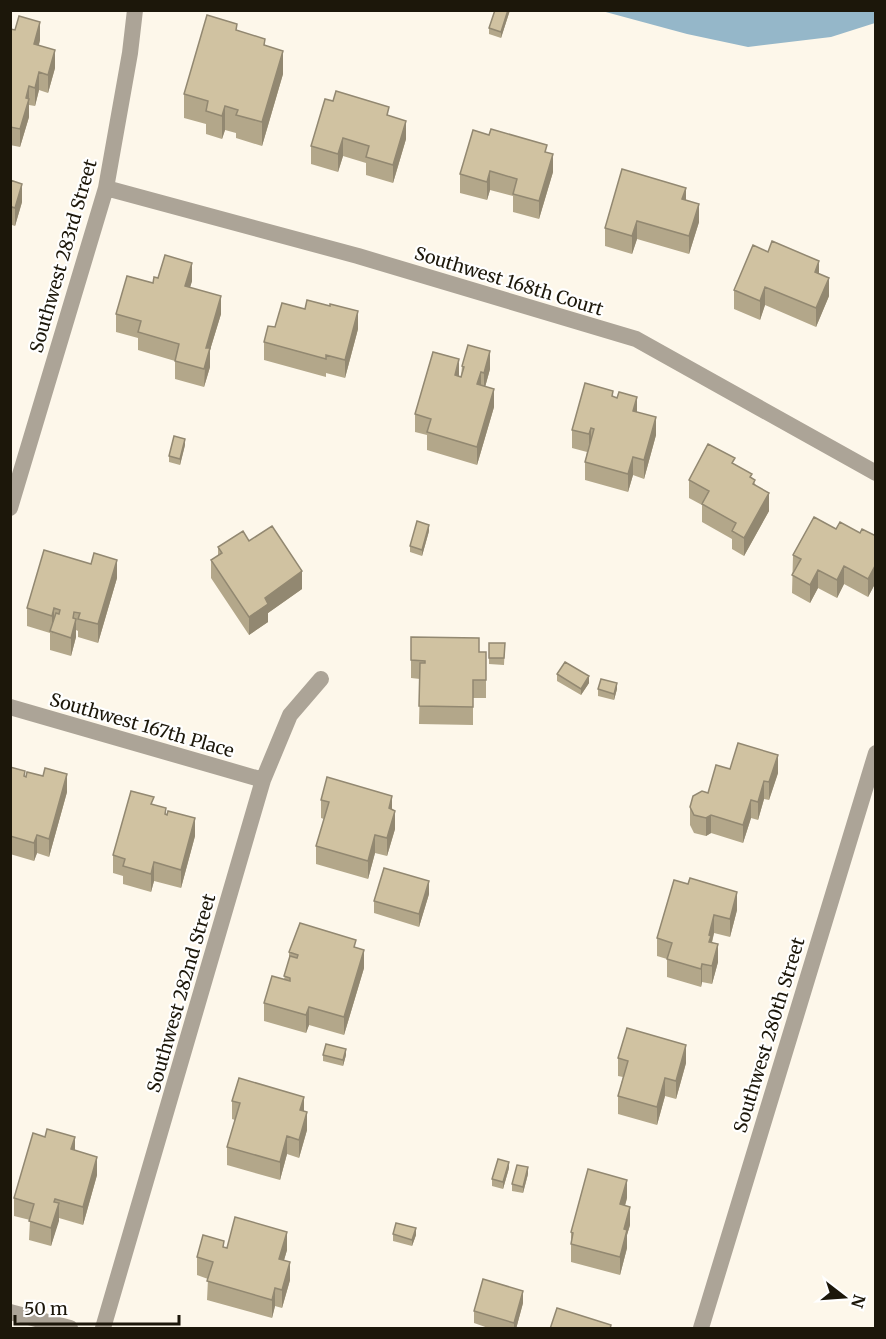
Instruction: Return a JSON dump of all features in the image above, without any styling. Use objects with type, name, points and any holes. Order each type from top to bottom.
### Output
[{"type":"street","name":"Southwest 283rd Street","points":[[10,508],[106,188],[130,53],[135,10]]},
{"type":"street","name":"Southwest 168th Court","points":[[106,188],[358,256],[636,339],[876,473]]},
{"type":"street","name":"Southwest 282nd Street","points":[[103,1329],[263,780],[290,715],[321,679]]},
{"type":"street","name":"Southwest 167th Place","points":[[10,707],[263,780]]},
{"type":"street","name":"Southwest 280th Street","points":[[701,1329],[876,753]]},
{"type":"street","points":[[16,1318],[70,1329]]},
{"type":"water","points":[[875,10],[875,23],[831,37],[748,47],[687,34],[602,11]]},
{"type":"building","points":[[495,10],[508,10],[501,32],[489,28]]},
{"type":"building","points":[[207,15],[237,24],[236,30],[265,39],[264,45],[283,51],[262,122],[236,115],[238,110],[225,106],[222,116],[206,111],[208,101],[184,94]]},
{"type":"building","points":[[19,16],[40,22],[34,44],[55,50],[48,75],[39,72],[35,88],[29,86],[26,98],[29,99],[20,129],[10,127],[10,29],[15,30]]},
{"type":"building","points":[[336,91],[389,107],[387,115],[406,121],[393,165],[366,157],[369,146],[343,138],[338,154],[311,146],[325,99],[333,101]]},
{"type":"building","points":[[491,129],[547,145],[545,152],[553,154],[539,201],[513,194],[517,179],[490,171],[487,182],[460,174],[473,130],[489,135]]},
{"type":"building","points":[[622,169],[686,188],[682,199],[699,204],[689,236],[637,221],[632,236],[605,228]]},
{"type":"building","points":[[10,180],[22,184],[15,208],[12,207],[10,212]]},
{"type":"building","points":[[772,241],[819,261],[815,272],[829,278],[816,308],[765,287],[760,301],[734,290],[753,245],[768,252]]},
{"type":"building","points":[[165,255],[192,263],[185,286],[221,296],[206,348],[210,348],[204,369],[175,361],[179,344],[138,332],[141,321],[116,314],[127,276],[153,283],[154,277],[158,278]]},
{"type":"building","points":[[307,300],[358,311],[345,360],[326,355],[326,359],[264,342],[268,326],[275,327],[282,303],[305,309]]},
{"type":"building","points":[[468,345],[490,351],[484,373],[481,372],[477,384],[494,389],[477,447],[427,432],[431,419],[415,414],[433,352],[459,359],[455,375],[461,377]]},
{"type":"building","points":[[585,383],[613,391],[612,396],[617,398],[619,392],[637,397],[633,411],[656,417],[644,460],[633,457],[628,474],[585,462],[594,429],[591,428],[589,434],[572,430]]},
{"type":"building","points":[[174,436],[185,439],[180,459],[169,456]]},
{"type":"building","points":[[708,444],[735,458],[732,463],[752,474],[750,477],[755,480],[753,484],[769,493],[744,538],[732,531],[736,523],[702,504],[709,491],[689,480]]},
{"type":"building","points":[[814,517],[836,529],[840,522],[860,533],[862,529],[876,536],[876,564],[868,579],[844,566],[837,580],[818,570],[810,585],[792,575],[801,559],[793,555]]},
{"type":"building","points":[[417,521],[429,525],[422,550],[410,546]]},
{"type":"building","points":[[272,526],[302,571],[265,598],[268,604],[249,617],[211,560],[222,553],[218,547],[243,531],[249,541]]},
{"type":"building","points":[[44,550],[91,564],[94,553],[117,560],[98,624],[78,619],[80,613],[74,612],[73,618],[76,619],[71,638],[50,631],[56,613],[59,614],[60,610],[54,608],[52,616],[27,608]]},
{"type":"building","points":[[411,637],[479,638],[479,652],[486,652],[486,680],[473,680],[473,707],[419,706],[420,663],[425,663],[425,661],[411,660]]},
{"type":"building","points":[[489,643],[505,643],[504,658],[489,658]]},
{"type":"building","points":[[565,662],[589,676],[581,689],[557,674]]},
{"type":"building","points":[[601,679],[617,683],[614,694],[598,689]]},
{"type":"building","points":[[738,743],[778,755],[769,782],[764,781],[758,802],[751,800],[743,825],[711,815],[706,818],[694,815],[690,807],[693,796],[702,791],[708,793],[716,765],[730,769]]},
{"type":"building","points":[[10,767],[25,771],[24,776],[26,777],[27,772],[43,776],[45,768],[67,774],[49,839],[37,835],[34,843],[10,836]]},
{"type":"building","points":[[327,777],[392,796],[389,808],[395,811],[387,838],[375,835],[368,861],[316,846],[329,802],[321,800]]},
{"type":"building","points":[[131,791],[154,797],[151,804],[166,808],[165,814],[167,815],[168,811],[195,818],[181,870],[154,862],[151,874],[123,866],[125,859],[113,855]]},
{"type":"building","points":[[384,868],[429,881],[419,914],[374,901]]},
{"type":"building","points":[[690,878],[737,892],[730,919],[714,915],[709,942],[718,944],[712,966],[702,964],[701,969],[667,959],[672,943],[657,938],[674,880],[688,884]]},
{"type":"building","points":[[300,923],[356,940],[354,947],[364,950],[344,1017],[309,1007],[306,1015],[264,1003],[272,976],[290,981],[290,978],[284,976],[290,956],[297,958],[298,955],[289,952]]},
{"type":"building","points":[[627,1028],[686,1045],[676,1081],[665,1078],[657,1107],[618,1096],[628,1061],[618,1058]]},
{"type":"building","points":[[326,1044],[346,1049],[343,1060],[323,1055]]},
{"type":"building","points":[[239,1078],[304,1097],[300,1110],[307,1112],[299,1140],[287,1136],[280,1162],[227,1147],[240,1103],[232,1101]]},
{"type":"building","points":[[47,1129],[75,1137],[71,1149],[97,1157],[83,1207],[55,1199],[54,1202],[59,1203],[51,1228],[29,1221],[34,1204],[14,1198],[33,1133],[45,1137]]},
{"type":"building","points":[[498,1159],[509,1162],[503,1182],[492,1179]]},
{"type":"building","points":[[517,1165],[528,1167],[523,1187],[512,1184]]},
{"type":"building","points":[[588,1169],[627,1180],[620,1204],[630,1207],[620,1257],[571,1244],[573,1233],[571,1232]]},
{"type":"building","points":[[235,1217],[287,1232],[279,1259],[290,1262],[282,1290],[275,1288],[272,1300],[207,1281],[213,1262],[197,1257],[203,1235],[224,1241],[223,1247],[227,1248]]},
{"type":"building","points":[[396,1223],[416,1228],[412,1240],[393,1234]]},
{"type":"building","points":[[483,1279],[523,1291],[514,1323],[474,1311]]},
{"type":"building","points":[[557,1308],[611,1325],[610,1329],[550,1329]]}]
